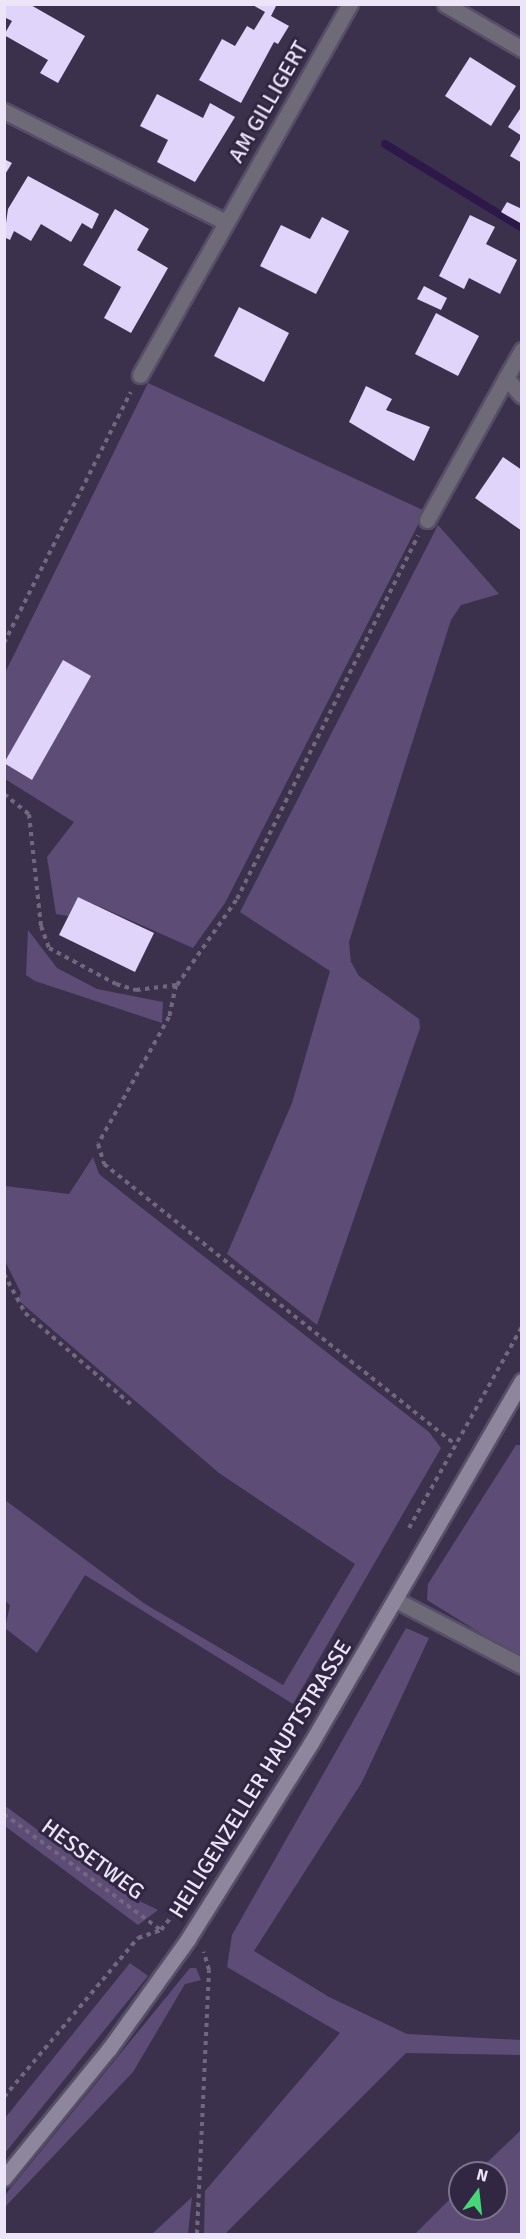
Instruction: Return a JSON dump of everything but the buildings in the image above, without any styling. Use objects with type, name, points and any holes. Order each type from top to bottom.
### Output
[{"type":"street","name":"AM GILLIGERT","points":[[140,375],[224,221],[350,4]]},
{"type":"street","points":[[446,4],[522,49]]},
{"type":"street","points":[[4,111],[224,221]]},
{"type":"street","points":[[427,520],[522,350]]},
{"type":"street","points":[[506,378],[522,396]]},
{"type":"street","name":"HEILIGENZELLER HAUPTSTRASSE","points":[[4,2178],[109,2049],[188,1939],[396,1600],[522,1381]]},
{"type":"street","points":[[396,1600],[522,1666]]},
{"type":"path","points":[[4,643],[140,375]]},
{"type":"path","points":[[427,520],[237,899],[177,985],[169,1017],[98,1144],[104,1164],[454,1444],[476,1459]]},
{"type":"path","points":[[4,794],[29,814],[41,926],[49,948],[116,984],[136,990],[177,985]]},
{"type":"path","points":[[4,1274],[25,1313],[134,1407]]},
{"type":"path","points":[[403,1537],[522,1327]]},
{"type":"path","name":"HESSETWEG","points":[[4,1814],[161,1930]]},
{"type":"path","points":[[4,2097],[138,1938],[161,1930],[184,1902]]},
{"type":"path","points":[[197,2235],[207,1984]]},
{"type":"shaded area","points":[[148,383],[425,511],[225,903],[193,948],[78,897],[68,916],[56,914],[47,857],[74,822],[5,779],[5,673]]},
{"type":"shaded area","points":[[438,525],[499,594],[461,605],[451,620],[349,942],[351,962],[359,976],[419,1019],[420,1028],[317,1325],[227,1254],[292,1103],[330,971],[240,912]]},
{"type":"shaded area","points":[[28,930],[57,968],[97,989],[163,1002],[162,1023],[35,981],[26,975]]},
{"type":"shaded area","points":[[93,1157],[99,1174],[429,1432],[441,1448],[293,1704],[85,1575],[37,1653],[5,1628],[10,1605],[5,1601],[5,1500],[145,1604],[283,1685],[355,1564],[219,1473],[18,1300],[21,1293],[5,1261],[5,1186],[69,1194]]},
{"type":"shaded area","points":[[516,1445],[521,1445],[521,1658],[427,1600],[428,1584]]},
{"type":"shaded area","points":[[406,1628],[429,1638],[362,1782],[254,1951],[329,1997],[407,2034],[521,2040],[521,2055],[406,2053],[225,2234],[204,2234],[205,2191],[340,2033],[227,1967],[232,1935]]},
{"type":"shaded area","points":[[4,1805],[123,1893],[158,1910],[138,1925],[5,1826]]},
{"type":"shaded area","points":[[130,1963],[148,1976],[5,2153],[5,2118]]},
{"type":"shaded area","points":[[190,1968],[196,1968],[201,1980],[185,1984],[133,2072],[5,2207],[5,2195]]},
{"type":"shaded area","points":[[521,2130],[521,2234],[415,2234],[448,2201],[448,2221],[508,2221],[508,2161],[489,2161]]},
{"type":"shaded area","points":[[192,2197],[188,2234],[152,2234]]},
{"type":"waterway","points":[[385,144],[522,228]]}]
